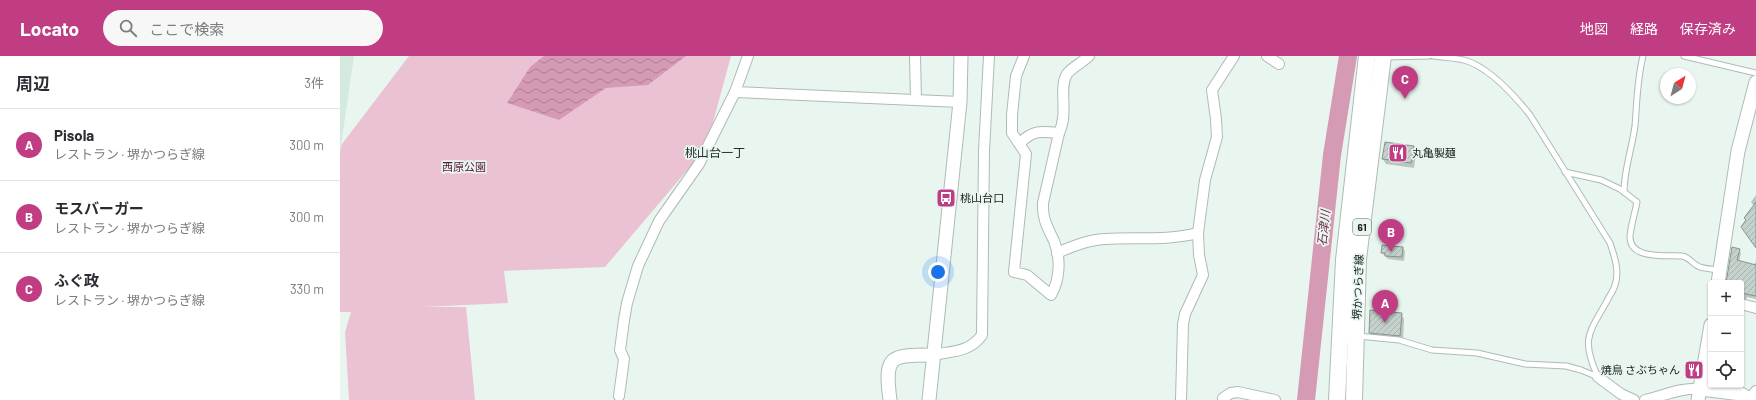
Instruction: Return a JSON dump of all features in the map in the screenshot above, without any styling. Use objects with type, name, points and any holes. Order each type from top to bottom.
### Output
[{"type":"main road","name":"堺かつらぎ線","points":[[1337,400],[1344,260],[1367,56]]},
{"type":"main road","name":"堺かつらぎ線","points":[[1354,400],[1358,259],[1383,56]]},
{"type":"street","points":[[621,398],[624,359],[620,350],[627,303],[638,266],[659,221],[699,164],[735,92],[748,56]]},
{"type":"street","points":[[915,56],[916,100]]},
{"type":"street","points":[[929,400],[960,102],[961,56]]},
{"type":"street","points":[[890,400],[888,367],[900,356],[933,355],[968,348],[976,343],[982,335],[984,151],[989,56]]},
{"type":"street","points":[[1024,56],[1016,76],[1012,115],[1012,133],[1026,154],[1014,272],[1027,275],[1051,295],[1055,288],[1058,275],[1057,253],[1042,213],[1043,204],[1058,133],[1063,123],[1065,108],[1063,83],[1066,75],[1089,56]]},
{"type":"street","points":[[1181,400],[1185,314],[1203,275],[1199,255],[1198,233],[1205,180],[1217,137],[1212,90],[1234,56]]},
{"type":"street","points":[[1267,56],[1279,64]]},
{"type":"street","points":[[1719,277],[1738,151],[1756,82]]},
{"type":"street","points":[[735,92],[960,102]]},
{"type":"street","points":[[1020,143],[1028,135],[1040,131],[1058,133]]},
{"type":"street","points":[[1057,253],[1081,243],[1104,239],[1177,237],[1198,233]]},
{"type":"street","points":[[1744,305],[1756,308]]},
{"type":"street","points":[[1700,394],[1708,344]]},
{"type":"street","points":[[1598,377],[1621,394],[1634,400]]},
{"type":"street","points":[[1645,400],[1692,388],[1700,394],[1741,394],[1752,396]]},
{"type":"street","points":[[1223,400],[1223,398],[1231,393],[1238,392],[1275,400]]},
{"type":"lane","points":[[1383,56],[1429,56]]},
{"type":"lane","points":[[1433,56],[1463,60],[1472,63],[1502,84],[1530,115],[1610,243],[1615,258],[1616,284],[1590,332],[1587,342],[1590,360],[1598,377]]},
{"type":"lane","points":[[1624,192],[1624,176],[1635,127],[1638,75],[1643,56]]},
{"type":"lane","points":[[1684,56],[1756,73]]},
{"type":"lane","points":[[1565,172],[1601,180],[1624,192],[1637,202],[1630,236],[1631,244],[1636,251],[1652,255],[1684,256],[1692,260],[1699,267],[1719,277]]},
{"type":"lane","points":[[1356,336],[1399,340],[1432,350],[1477,353],[1526,364],[1566,366],[1598,377]]},
{"type":"shaded area","points":[[340,56],[354,56],[340,152]]},
{"type":"green space","name":"西原公園","points":[[409,56],[731,56],[706,148],[605,267],[504,271],[508,303],[424,307],[466,307],[475,400],[349,400],[345,332],[351,312],[340,312],[340,152],[342,144]]},
{"type":"water","points":[[544,56],[686,56],[648,85],[606,88],[559,120],[507,103],[530,67]]},
{"type":"building","name":"丸亀製麺","points":[[1385,142],[1414,146],[1411,163],[1382,159]]},
{"type":"building","points":[[1756,202],[1756,248],[1741,227],[1746,220],[1744,218]]},
{"type":"building","points":[[1382,245],[1403,247],[1402,257],[1385,256],[1385,253],[1381,253]]},
{"type":"building","points":[[1732,247],[1740,249],[1737,260],[1756,265],[1756,296],[1744,294],[1744,280],[1726,280]]},
{"type":"building","points":[[1370,310],[1402,313],[1400,336],[1369,333]]},
{"type":"waterway","name":"石津川","points":[[1306,400],[1332,155],[1348,56]]},
{"type":"place","name":"ふぐ政","points":[[1405,99]]},
{"type":"place","name":"丸亀製麺","points":[[1398,153]]},
{"type":"place","name":"桃山台口","points":[[946,198]]},
{"type":"place","name":"モスバーガー","points":[[1391,252]]},
{"type":"place","name":"Pisola","points":[[1385,323]]},
{"type":"place","name":"焼鳥 さぶちゃん","points":[[1694,370]]},
{"type":"district","name":"桃山台一丁","points":[[715,153]]}]
